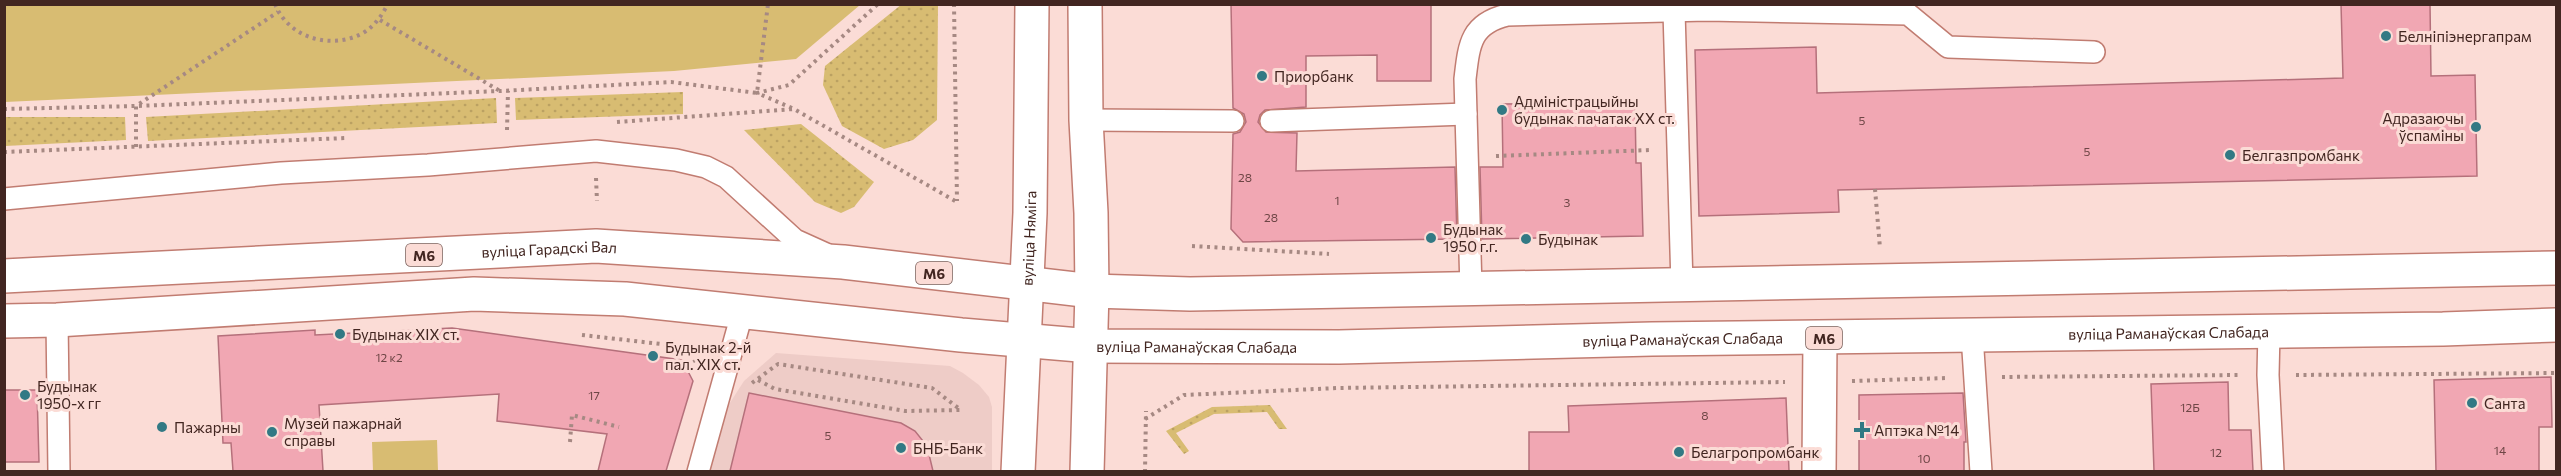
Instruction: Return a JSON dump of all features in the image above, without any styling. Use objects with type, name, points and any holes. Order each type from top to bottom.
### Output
[{"type":"main road","name":"вуліца Няміга","points":[[1018,471],[1030,199],[1032,4]]},
{"type":"main road","points":[[1085,4],[1086,120],[1092,291],[1087,471]]},
{"type":"main road","name":"вуліца Гарадскі Вал","points":[[4,276],[596,246],[843,262],[1092,291]]},
{"type":"main road","name":"М6","points":[[1092,291],[1190,294],[2556,268]]},
{"type":"main road","name":"М6","points":[[4,321],[57,320],[474,294],[625,299],[1023,341]]},
{"type":"main road","name":"вуліца Раманаўская Слабада","points":[[1023,341],[1091,346],[1339,346],[2556,325]]},
{"type":"main road","points":[[1818,471],[1820,338]]},
{"type":"lane","points":[[1674,11],[1682,285]]},
{"type":"lane","points":[[1471,289],[1465,79],[1468,53],[1476,32],[1489,19],[1507,15],[1674,11],[1908,14],[1948,47],[2094,51]]},
{"type":"lane","points":[[1271,121],[1466,114]]},
{"type":"lane","points":[[1086,120],[1233,121]]},
{"type":"lane","points":[[4,199],[282,173],[428,165],[596,151],[676,160],[706,166],[726,177],[795,240],[843,262]]},
{"type":"lane","points":[[698,471],[743,310]]},
{"type":"lane","points":[[57,320],[59,471]]},
{"type":"lane","points":[[2269,331],[2268,375],[2273,471]]},
{"type":"lane","points":[[1972,335],[1981,471]]},
{"type":"path","points":[[275,4],[278,12],[291,27],[308,37],[327,42],[347,40],[365,32],[379,19],[388,4]]},
{"type":"path","points":[[757,93],[768,4]]},
{"type":"path","points":[[757,93],[789,85],[878,4]]},
{"type":"path","points":[[954,4],[957,202]]},
{"type":"path","points":[[136,106],[278,12]]},
{"type":"path","points":[[379,19],[500,91]]},
{"type":"path","points":[[4,109],[508,91],[671,82],[757,93],[794,109]]},
{"type":"path","points":[[507,130],[508,91]]},
{"type":"path","points":[[136,106],[136,147]]},
{"type":"path","points":[[1467,156],[1679,150]]},
{"type":"path","points":[[1875,189],[1881,253]]},
{"type":"path","points":[[687,347],[702,373]]},
{"type":"path","points":[[758,380],[775,389],[905,411],[961,410],[932,388],[778,364]]},
{"type":"path","points":[[1145,419],[1184,395],[1338,388],[1975,378],[2556,373]]},
{"type":"path","points":[[1178,392],[1184,395]]},
{"type":"path","points":[[1144,471],[1146,411]]},
{"type":"path","points":[[570,442],[572,415],[619,427]]},
{"type":"shaded area","points":[[902,4],[938,5],[937,120],[913,140],[884,149],[842,126],[823,85],[825,66]]},
{"type":"shaded area","points":[[4,5],[860,5],[796,59],[674,71],[5,102]]},
{"type":"shaded area","points":[[683,92],[683,114],[516,120],[515,98]]},
{"type":"shaded area","points":[[496,98],[497,123],[148,141],[146,117]]},
{"type":"shaded area","points":[[5,117],[125,117],[126,140],[5,146]]},
{"type":"shaded area","points":[[801,124],[874,182],[854,207],[841,213],[815,202],[744,130]]},
{"type":"shaded area","points":[[776,353],[950,366],[963,373],[979,385],[989,397],[992,407],[992,471],[709,472],[726,409],[744,381]]},
{"type":"shaded area","points":[[1270,405],[1287,429],[1279,429],[1267,412],[1214,414],[1176,433],[1189,451],[1184,454],[1166,431],[1212,407]]},
{"type":"shaded area","points":[[437,440],[438,471],[373,471],[372,442]]},
{"type":"building","points":[[1231,4],[1431,4],[1431,81],[1377,81],[1377,55],[1306,56],[1306,107],[1265,110],[1258,122],[1266,132],[1297,133],[1296,171],[1455,167],[1457,239],[1243,242],[1231,229],[1233,134],[1240,132],[1246,122],[1244,114],[1233,108]]},
{"type":"building","points":[[2341,4],[2430,4],[2431,76],[2475,75],[2477,176],[1838,190],[1839,212],[1699,216],[1695,50],[1816,47],[1817,93],[2343,78]]},
{"type":"building","points":[[1635,103],[1636,163],[1641,163],[1643,236],[1482,239],[1480,167],[1503,167],[1502,104]]},
{"type":"building","points":[[452,328],[682,360],[693,381],[666,471],[598,471],[607,434],[497,421],[499,394],[319,405],[323,471],[233,471],[231,443],[223,443],[218,336],[315,330],[315,335]]},
{"type":"building","points":[[2551,377],[2552,427],[2539,427],[2539,471],[2436,471],[2434,380]]},
{"type":"building","points":[[2228,382],[2229,430],[2251,430],[2253,471],[2154,471],[2151,384]]},
{"type":"building","points":[[4,390],[37,390],[39,462],[4,462]]},
{"type":"building","points":[[749,393],[901,423],[915,431],[927,446],[933,471],[730,471]]},
{"type":"building","points":[[1963,393],[1966,442],[1964,442],[1964,471],[1859,471],[1859,395]]},
{"type":"building","name":"Белагропромбанк","points":[[1786,398],[1789,471],[1529,471],[1529,432],[1569,432],[1568,406]]},
{"type":"place","name":"Белніпіэнергапрам","points":[[2386,36]]},
{"type":"place","name":"Приорбанк","points":[[1262,76]]},
{"type":"place","name":"Адміністрацыйны будынак пачатак XX ст.","points":[[1502,110]]},
{"type":"place","name":"Адразаючы ўспаміны","points":[[2476,127]]},
{"type":"place","name":"Белгазпромбанк","points":[[2230,155]]},
{"type":"place","name":"Будынак 1950 г.г.","points":[[1431,238]]},
{"type":"place","name":"Будынак","points":[[1526,239]]},
{"type":"place","name":"Будынак XIX ст.","points":[[340,334]]},
{"type":"place","name":"Будынак 2-й пал. ХІХ ст.","points":[[653,356]]},
{"type":"place","name":"Будынак 1950-х гг","points":[[25,395]]},
{"type":"place","name":"Санта","points":[[2472,403]]},
{"type":"place","name":"Пажарны","points":[[162,427]]},
{"type":"place","name":"Аптэка №14","points":[[1862,430]]},
{"type":"place","name":"Музей пажарнай справы","points":[[272,432]]},
{"type":"place","name":"БНБ-Банк","points":[[901,448]]},
{"type":"place","name":"Белагропромбанк","points":[[1679,452]]}]
